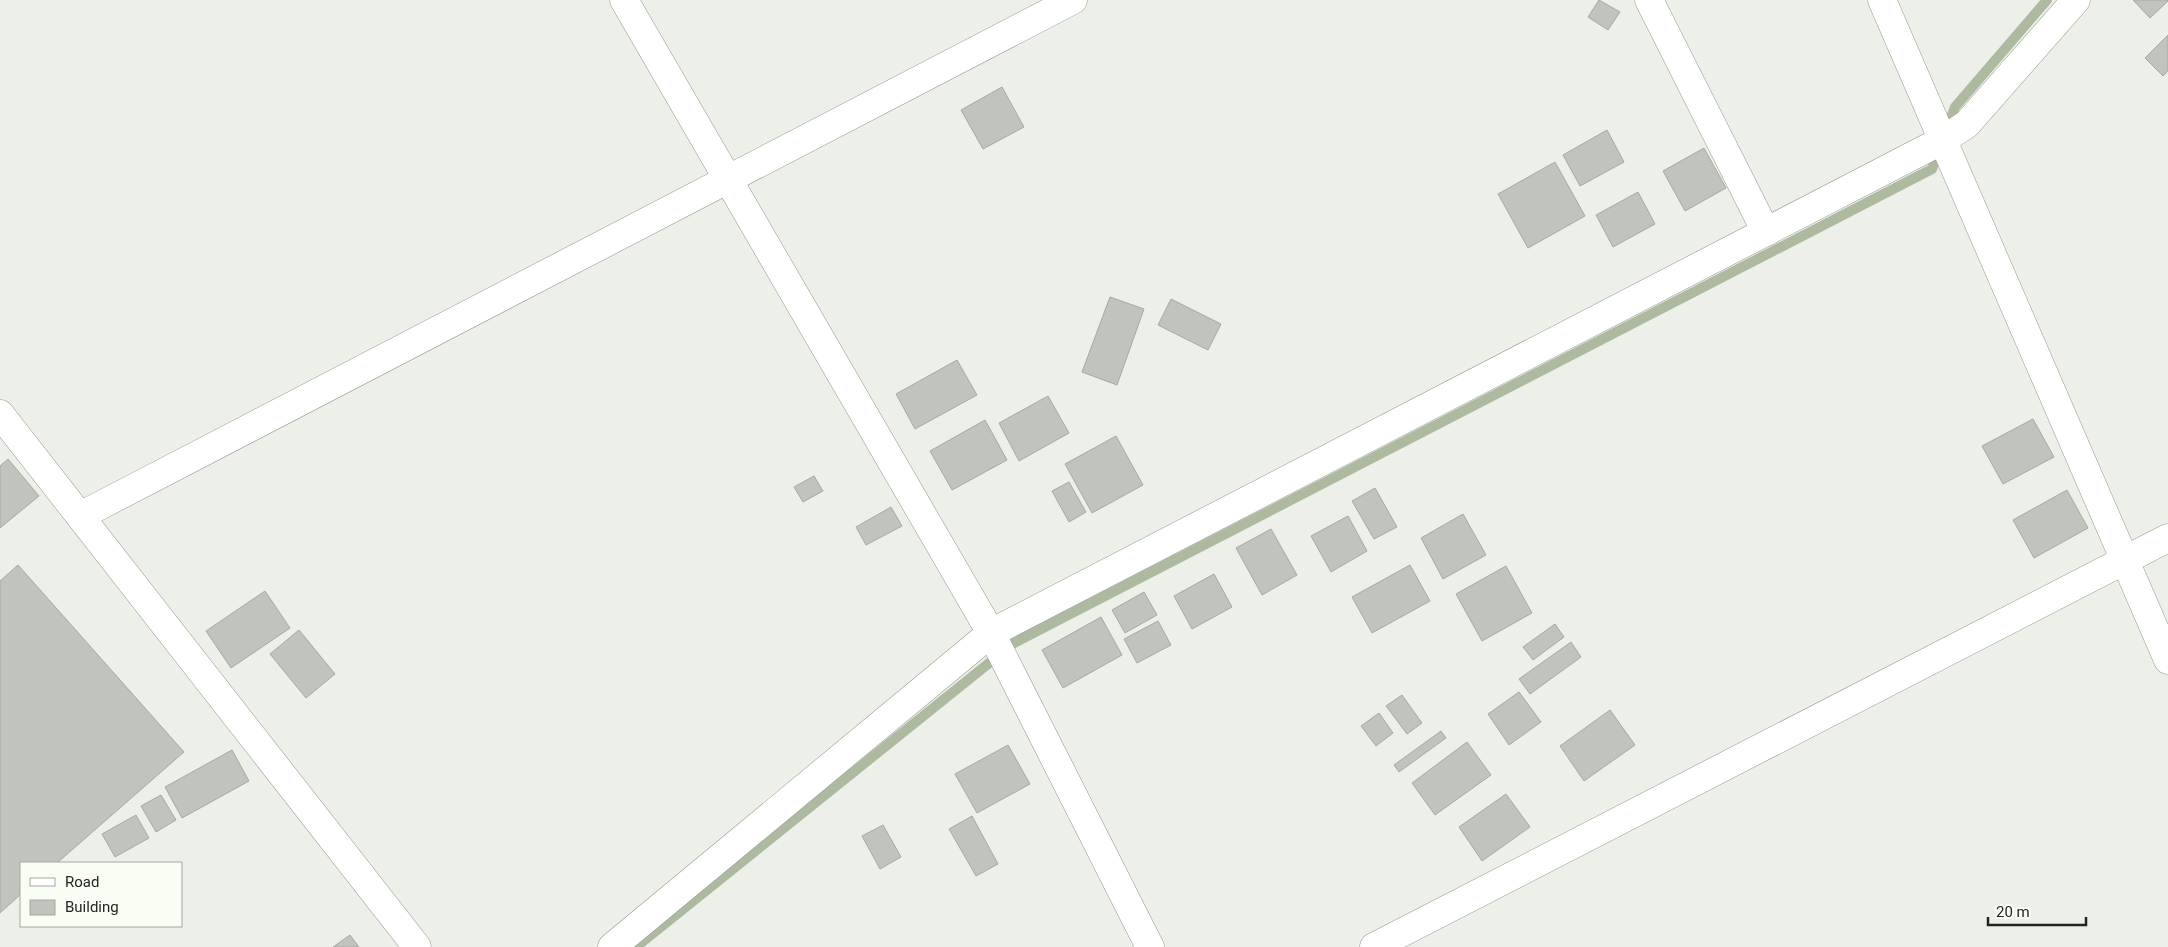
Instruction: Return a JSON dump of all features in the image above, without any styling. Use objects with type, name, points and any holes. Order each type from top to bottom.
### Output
[{"type":"street","points":[[624,0],[729,178],[991,634],[1150,947]]},
{"type":"street","points":[[80,516],[1073,0]]},
{"type":"street","points":[[1649,0],[1766,232]]},
{"type":"street","points":[[1882,0],[2168,660]]},
{"type":"street","points":[[612,947],[991,634],[1943,140],[1967,124],[2076,0]]},
{"type":"street","points":[[0,414],[417,947]]},
{"type":"street","points":[[1374,947],[2168,538]]},
{"type":"building","points":[[1599,0],[1620,12],[1608,30],[1588,17]]},
{"type":"building","points":[[2133,0],[2168,0],[2168,1],[2150,18]]},
{"type":"building","points":[[2168,35],[2168,71],[2163,76],[2145,58]]},
{"type":"building","points":[[1002,87],[1024,127],[983,149],[961,110]]},
{"type":"building","points":[[1607,130],[1624,162],[1580,186],[1563,155]]},
{"type":"building","points":[[1704,148],[1726,188],[1685,211],[1663,171]]},
{"type":"building","points":[[1555,162],[1585,216],[1528,248],[1498,194]]},
{"type":"building","points":[[1638,192],[1655,224],[1613,247],[1596,215]]},
{"type":"building","points":[[1110,297],[1144,309],[1117,385],[1082,372]]},
{"type":"building","points":[[1171,299],[1221,324],[1208,350],[1158,325]]},
{"type":"building","points":[[957,360],[977,395],[915,429],[896,394]]},
{"type":"building","points":[[1048,396],[1069,433],[1019,461],[999,423]]},
{"type":"building","points":[[2033,419],[2054,457],[2003,484],[1982,446]]},
{"type":"building","points":[[985,420],[1007,460],[952,490],[930,451]]},
{"type":"building","points":[[1116,436],[1143,485],[1092,513],[1065,464]]},
{"type":"building","points":[[8,459],[39,496],[0,528],[0,466]]},
{"type":"building","points":[[814,476],[823,491],[803,502],[794,487]]},
{"type":"building","points":[[1069,482],[1086,512],[1069,522],[1052,491]]},
{"type":"building","points":[[1375,488],[1397,527],[1374,539],[1352,501]]},
{"type":"building","points":[[2067,490],[2088,528],[2034,558],[2013,520]]},
{"type":"building","points":[[891,507],[902,526],[866,545],[856,527]]},
{"type":"building","points":[[1463,514],[1486,555],[1443,579],[1421,538]]},
{"type":"building","points":[[1348,516],[1367,551],[1331,572],[1311,536]]},
{"type":"building","points":[[1271,529],[1297,575],[1262,595],[1236,548]]},
{"type":"building","points":[[18,565],[184,752],[58,862],[20,862],[20,895],[0,913],[0,581]]},
{"type":"building","points":[[1410,565],[1430,601],[1372,633],[1352,597]]},
{"type":"building","points":[[1506,566],[1532,613],[1482,641],[1456,594]]},
{"type":"building","points":[[1214,574],[1232,607],[1192,629],[1174,596]]},
{"type":"building","points":[[265,591],[290,628],[231,668],[206,631]]},
{"type":"building","points":[[1144,592],[1157,615],[1125,633],[1112,610]]},
{"type":"building","points":[[1101,617],[1122,655],[1063,688],[1042,650]]},
{"type":"building","points":[[1158,621],[1171,645],[1137,663],[1124,639]]},
{"type":"building","points":[[1555,624],[1564,637],[1533,660],[1523,647]]},
{"type":"building","points":[[299,630],[335,674],[306,698],[270,654]]},
{"type":"building","points":[[1571,642],[1581,657],[1530,694],[1519,679]]},
{"type":"building","points":[[1519,692],[1541,722],[1509,745],[1488,714]]},
{"type":"building","points":[[1402,695],[1422,723],[1407,734],[1386,706]]},
{"type":"building","points":[[1610,710],[1635,745],[1584,781],[1560,746]]},
{"type":"building","points":[[1379,713],[1393,733],[1376,746],[1361,726]]},
{"type":"building","points":[[1441,731],[1446,738],[1399,772],[1394,765]]},
{"type":"building","points":[[1467,742],[1491,775],[1435,815],[1412,783]]},
{"type":"building","points":[[1008,745],[1030,784],[977,813],[955,774]]},
{"type":"building","points":[[232,750],[249,781],[182,818],[165,787]]},
{"type":"building","points":[[1506,794],[1530,827],[1482,861],[1459,827]]},
{"type":"building","points":[[161,795],[176,820],[156,832],[141,806]]},
{"type":"building","points":[[136,815],[149,838],[115,857],[102,834]]},
{"type":"building","points":[[972,816],[998,864],[976,876],[949,829]]},
{"type":"building","points":[[883,825],[901,857],[880,869],[862,836]]},
{"type":"building","points":[[350,935],[359,947],[333,947]]},
{"type":"waterway","points":[[1946,131],[1955,107],[2047,0]]},
{"type":"waterway","points":[[636,947],[1014,643],[1932,169],[1940,146]]}]
